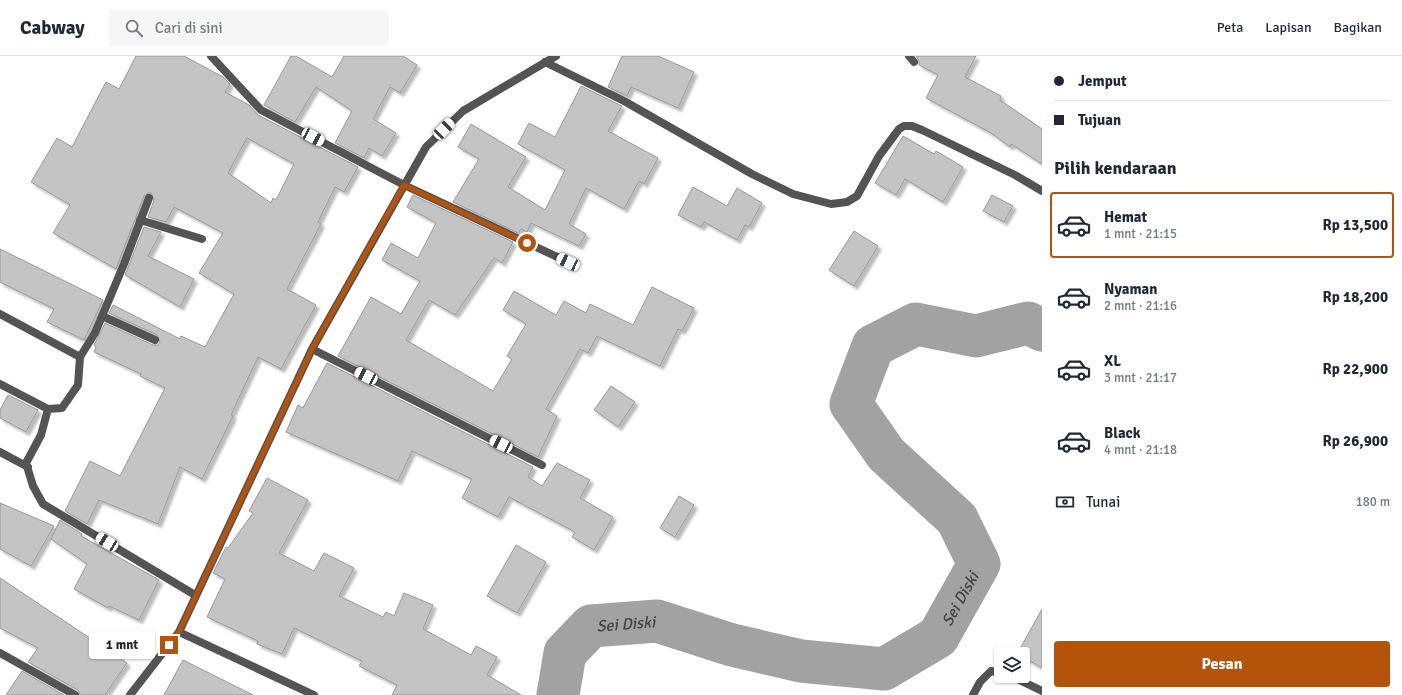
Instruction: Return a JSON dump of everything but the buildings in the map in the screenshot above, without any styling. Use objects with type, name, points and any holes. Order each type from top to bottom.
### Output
[{"type":"street","points":[[211,56],[261,110],[404,185],[568,262]]},
{"type":"street","points":[[130,695],[179,632],[312,349],[426,147],[463,111],[556,56]]},
{"type":"street","points":[[545,62],[624,101],[752,174],[793,194],[815,201],[832,204],[847,202],[857,196],[879,156],[899,129],[904,126],[912,126],[922,130],[1015,175],[1042,191]]},
{"type":"street","points":[[0,384],[48,409],[62,408],[78,385],[80,357],[95,332],[102,316],[149,198]]},
{"type":"street","points":[[140,220],[202,240]]},
{"type":"street","points":[[0,314],[80,357]]},
{"type":"street","points":[[102,316],[155,340]]},
{"type":"street","points":[[312,349],[542,465]]},
{"type":"street","points":[[48,409],[41,435],[26,463],[33,486],[44,504],[195,596]]},
{"type":"street","points":[[0,452],[28,467]]},
{"type":"street","points":[[179,632],[314,695]]},
{"type":"street","points":[[0,653],[76,695]]},
{"type":"street","points":[[973,695],[980,682],[991,671],[994,672]]},
{"type":"street","points":[[1026,683],[1042,691]]},
{"type":"waterway","name":"Sei Diski","points":[[558,695],[565,653],[591,626],[657,621],[732,645],[801,661],[884,669],[938,637],[979,564],[957,519],[886,454],[851,404],[873,346],[916,324],[976,336],[1028,323],[1042,330]]},
{"type":"route","points":[[169,645],[179,632],[312,349],[404,185],[527,243]]}]
